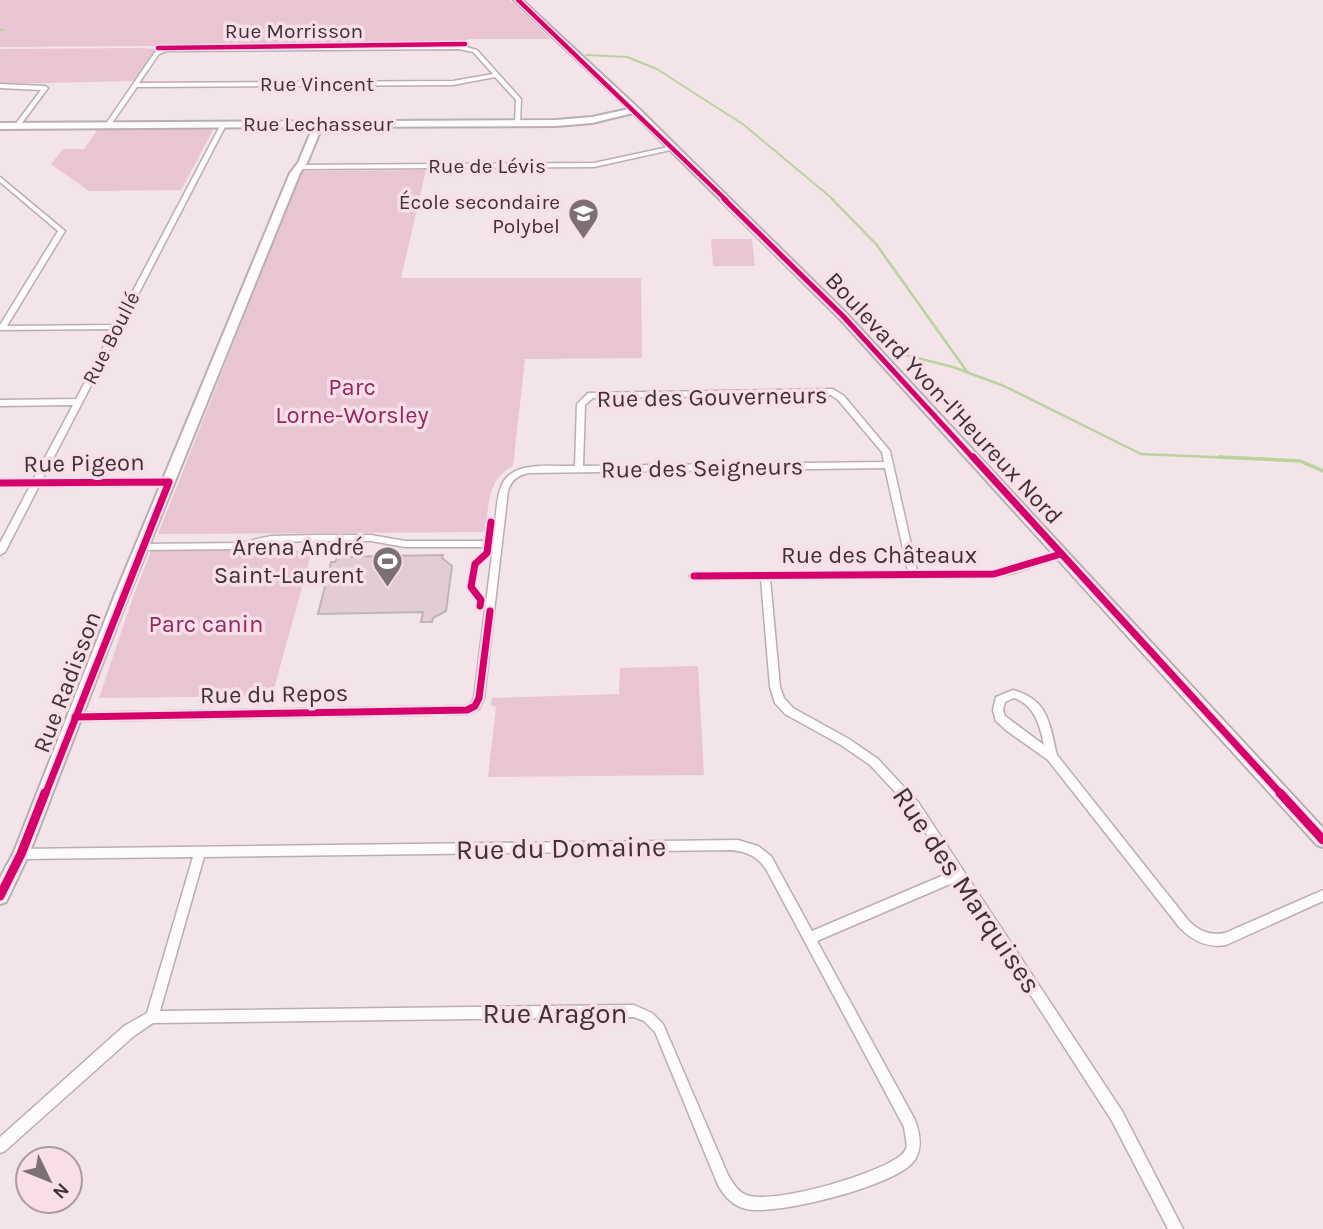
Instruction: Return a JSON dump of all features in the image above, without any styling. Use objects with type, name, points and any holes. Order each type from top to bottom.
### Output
[{"type":"street","name":"Boulevard Yvon-l'Heureux Nord","points":[[518,0],[635,110],[844,316],[1323,840]]},
{"type":"street","name":"Rue Morrisson","points":[[136,85],[162,50],[470,48],[497,75]]},
{"type":"street","name":"Rue Vincent","points":[[136,85],[453,83],[497,75]]},
{"type":"street","points":[[497,75],[520,101],[518,123]]},
{"type":"street","points":[[108,125],[136,85]]},
{"type":"street","points":[[0,86],[45,88],[17,126]]},
{"type":"street","name":"Rue Lechasseur","points":[[0,126],[518,123],[579,121],[635,110]]},
{"type":"street","name":"Rue Radisson","points":[[0,896],[21,854],[142,547],[319,124]]},
{"type":"street","name":"Rue Boullé","points":[[0,552],[223,125]]},
{"type":"street","name":"Rue de Lévis","points":[[299,167],[594,165],[673,148]]},
{"type":"street","points":[[0,179],[62,231],[1,328]]},
{"type":"street","points":[[1,328],[117,327]]},
{"type":"street","name":"Rue des Gouverneurs","points":[[579,469],[581,404],[588,396],[601,393],[833,392],[841,397],[884,449],[913,574]]},
{"type":"street","points":[[0,402],[78,402]]},
{"type":"street","name":"Rue des Seigneurs","points":[[498,544],[503,491],[508,480],[515,474],[529,470],[889,465]]},
{"type":"street","name":"Rue Pigeon","points":[[0,483],[169,482]]},
{"type":"street","points":[[142,547],[240,546],[271,539],[317,538],[371,538],[405,544],[498,544]]},
{"type":"street","name":"Rue du Repos","points":[[75,717],[463,711],[473,708],[480,698],[498,544]]},
{"type":"street","name":"Rue des Châteaux","points":[[694,576],[1001,573],[1061,554]]},
{"type":"street","name":"Rue des Marquises","points":[[765,575],[775,687],[779,700],[793,714],[845,742],[885,772],[914,805],[1117,1116],[1176,1229]]},
{"type":"street","points":[[1052,757],[1040,710],[1034,702],[1013,694],[1000,699],[998,710],[1003,721],[1052,757],[1184,924],[1197,935],[1207,940],[1222,940],[1323,895]]},
{"type":"street","name":"Rue du Domaine","points":[[21,854],[741,845],[756,850],[768,860],[911,1125],[914,1140],[912,1151]]},
{"type":"street","points":[[0,1146],[129,1031],[152,1017],[200,852]]},
{"type":"street","points":[[810,938],[958,875]]},
{"type":"street","name":"Rue Aragon","points":[[152,1017],[634,1011],[648,1017],[659,1028],[723,1180],[733,1195],[743,1201],[755,1203],[793,1199],[836,1190],[899,1165],[912,1151]]},
{"type":"green space","points":[[0,0],[510,0],[551,39],[469,39],[461,44],[0,47]]},
{"type":"green space","points":[[0,49],[157,49],[133,81],[0,84]]},
{"type":"green space","points":[[98,129],[213,130],[181,190],[89,191],[51,164],[63,149],[84,149]]},
{"type":"green space","name":"Parc Lorne-Worsley","points":[[426,170],[401,278],[641,278],[642,358],[525,359],[513,466],[504,471],[494,485],[485,532],[158,534],[301,173]]},
{"type":"green space","points":[[711,239],[752,239],[755,266],[713,266]]},
{"type":"green space","name":"Parc canin","points":[[151,551],[312,551],[272,696],[99,698]]},
{"type":"green space","points":[[698,666],[704,775],[488,777],[496,707],[491,705],[492,698],[619,694],[620,668]]},
{"type":"building","name":"Arena André Saint-Laurent","points":[[443,555],[442,558],[452,566],[446,611],[433,618],[432,622],[421,622],[423,612],[318,614],[331,562],[335,562],[337,557]]},
{"type":"waterway","points":[[586,55],[627,57],[657,69],[744,125],[834,200]]},
{"type":"waterway","points":[[832,199],[876,244],[968,372]]},
{"type":"waterway","points":[[893,352],[968,372]]},
{"type":"waterway","points":[[968,372],[1004,386],[1141,454],[1258,459]]},
{"type":"waterway","points":[[1219,457],[1300,461],[1323,471]]},
{"type":"cycle path","points":[[518,0],[640,115],[843,316],[1323,840]]},
{"type":"cycle path","points":[[158,48],[465,44]]},
{"type":"cycle path","points":[[0,483],[169,482],[21,854],[0,896]]},
{"type":"cycle path","points":[[480,606],[481,600],[471,587],[475,564],[487,553],[491,522]]},
{"type":"cycle path","points":[[694,576],[994,574],[1061,554]]},
{"type":"cycle path","points":[[75,717],[467,710],[475,706],[479,698],[490,611]]},
{"type":"place","name":"École secondaire Polybel","points":[[583,241]]},
{"type":"place","name":"Arena André Saint-Laurent","points":[[387,588]]}]
